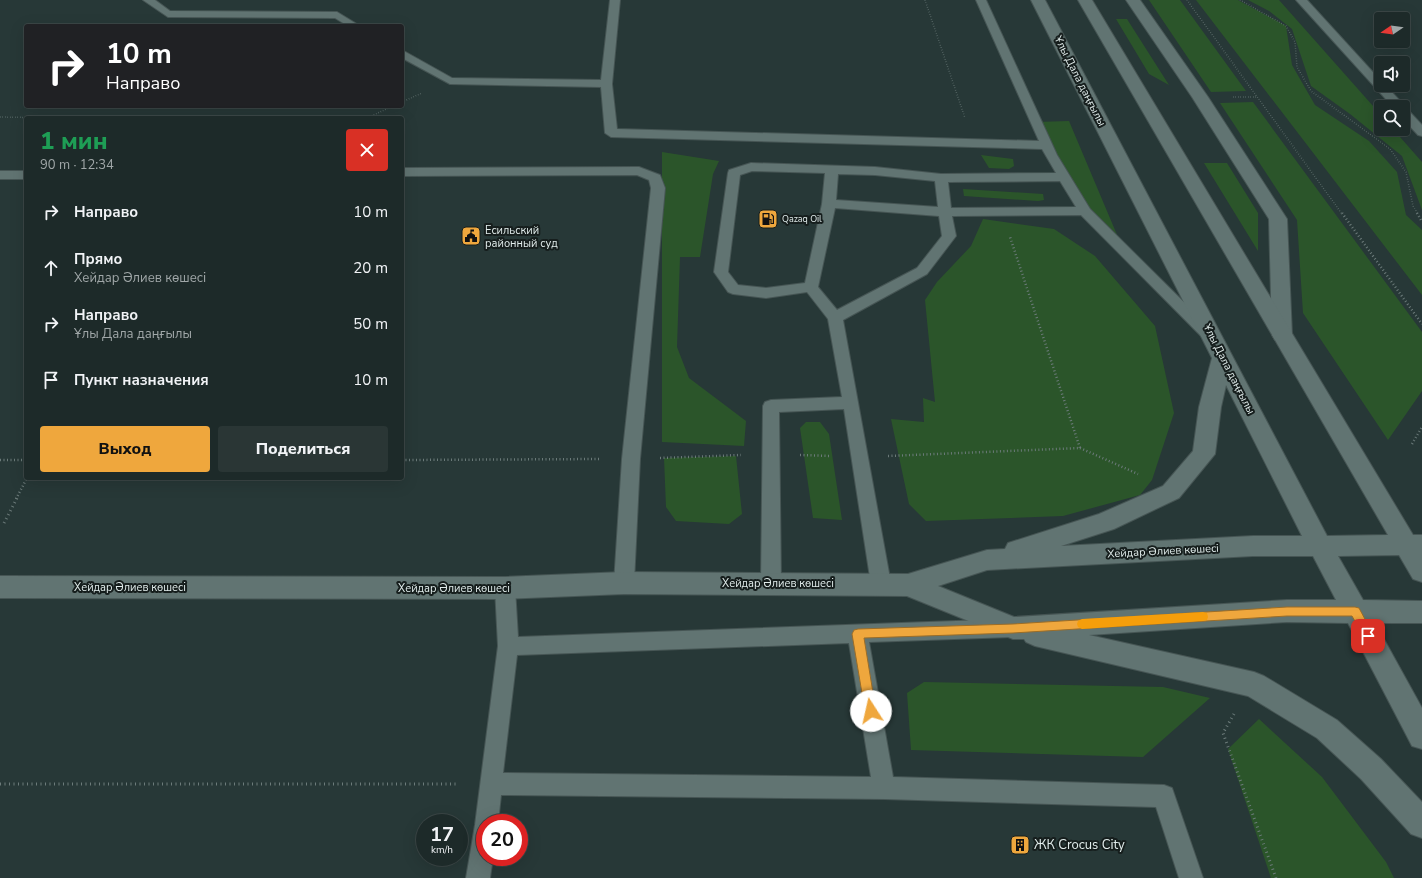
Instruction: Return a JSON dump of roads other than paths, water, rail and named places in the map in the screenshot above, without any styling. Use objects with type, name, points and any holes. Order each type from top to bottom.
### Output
[{"type":"main road","name":"Ұлы Дала даңғылы","points":[[1038,0],[1355,612],[1422,736]]},
{"type":"main road","points":[[1085,0],[1282,335],[1414,545],[1422,572]]},
{"type":"main road","points":[[1133,0],[1200,97],[1278,219],[1282,335]]},
{"type":"main road","points":[[987,560],[1106,522],[1171,492],[1204,454],[1219,349]]},
{"type":"main road","name":"Хейдар Әлиев көшесі","points":[[0,587],[505,588],[624,583],[908,585],[987,560],[1253,546],[1414,545]]},
{"type":"main road","name":"Хейдар Әлиев көшесі","points":[[908,585],[1013,628],[1287,611],[1422,612]]},
{"type":"main road","points":[[1013,628],[1254,685],[1327,729],[1371,769],[1422,823]]},
{"type":"lane","points":[[148,0],[168,14],[337,16],[351,24]]},
{"type":"lane","points":[[615,0],[606,84],[611,133],[1046,145]]},
{"type":"lane","points":[[981,0],[1046,145],[1085,211],[1219,349]]},
{"type":"lane","points":[[1301,0],[1393,100]]},
{"type":"lane","points":[[404,54],[450,81],[606,84]]},
{"type":"lane","points":[[1410,119],[1422,132]]},
{"type":"lane","points":[[811,287],[766,293],[733,289],[721,272],[734,173],[751,168],[875,171],[941,178],[1064,177]]},
{"type":"lane","points":[[832,170],[829,204],[811,287],[835,318],[851,403],[881,584]]},
{"type":"lane","points":[[404,172],[639,171],[655,178],[658,188],[631,459],[624,583]]},
{"type":"lane","points":[[0,175],[24,175]]},
{"type":"lane","points":[[835,318],[922,271],[949,236],[941,178]]},
{"type":"lane","points":[[829,204],[945,212],[1085,211]]},
{"type":"lane","points":[[771,583],[771,406],[851,403]]},
{"type":"lane","points":[[487,814],[508,646],[505,588]]},
{"type":"lane","points":[[508,646],[1013,628]]},
{"type":"lane","points":[[858,634],[884,788]]},
{"type":"lane","points":[[492,784],[884,788],[1164,796],[1191,878]]},
{"type":"lane","points":[[478,878],[480,866]]},
{"type":"place","name":"Qazaq Oil","points":[[768,219]]},
{"type":"place","name":"Есильский районный суд","points":[[471,236]]},
{"type":"place","name":"ЖК Crocus City","points":[[1020,845]]}]
